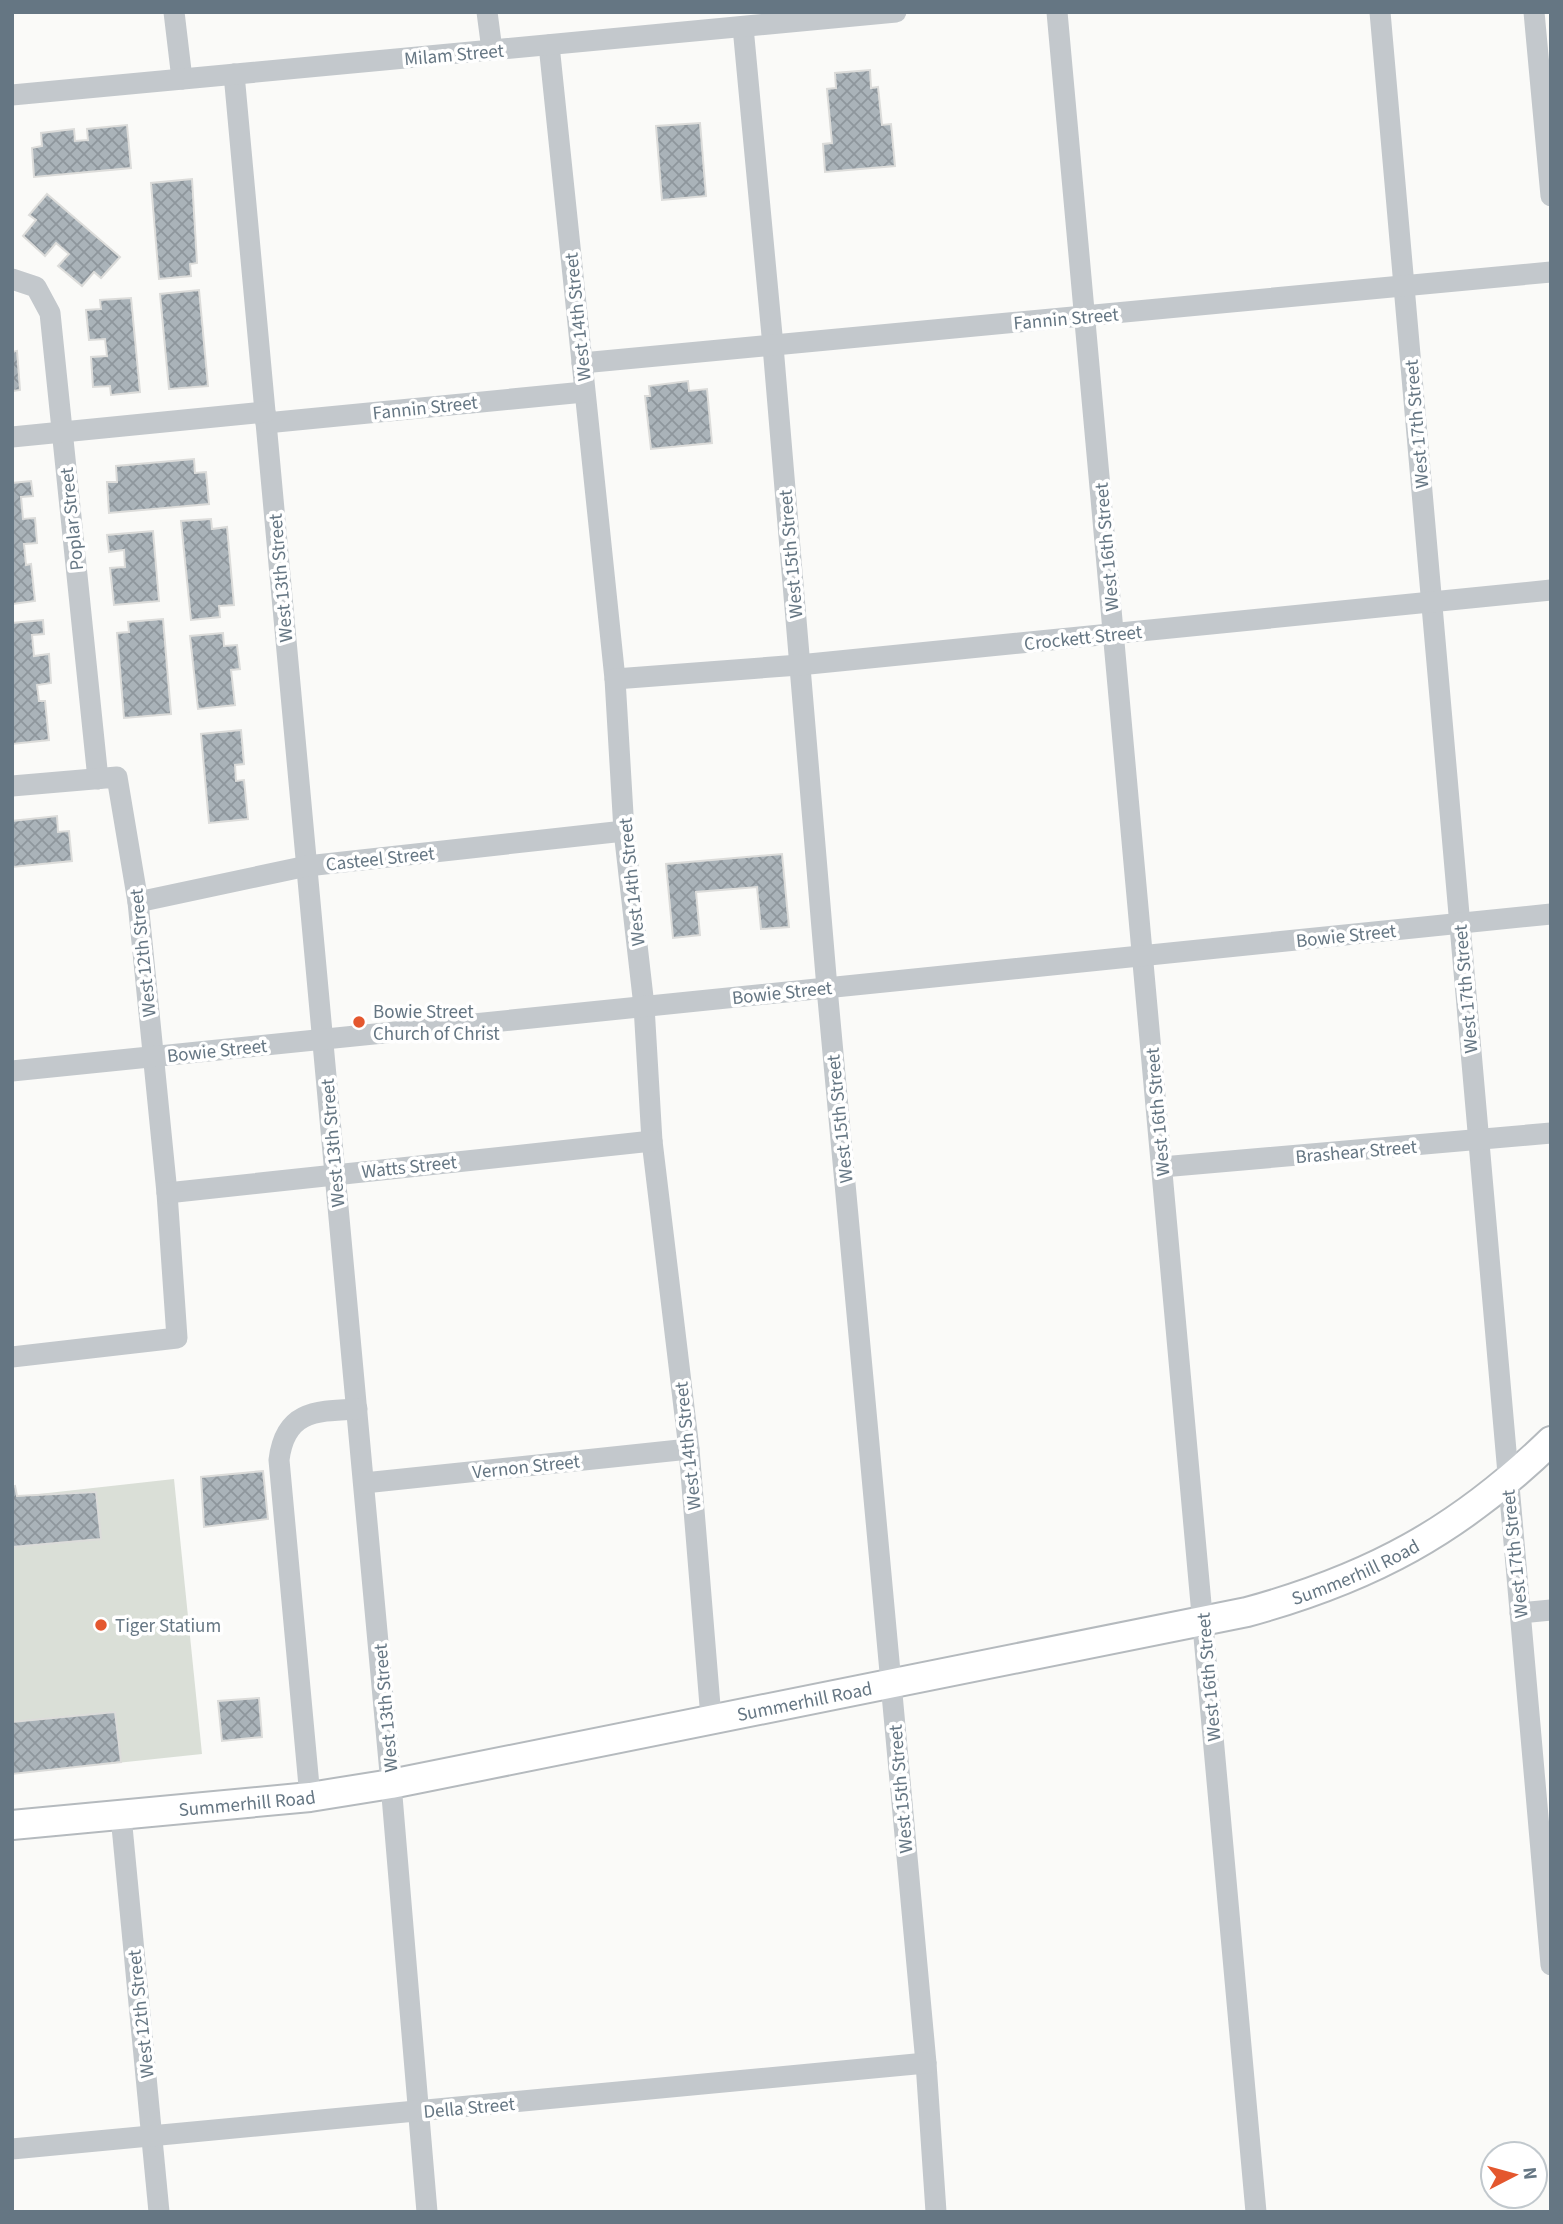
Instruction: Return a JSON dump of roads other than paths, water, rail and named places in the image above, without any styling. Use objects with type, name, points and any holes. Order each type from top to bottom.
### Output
[{"type":"main road","name":"Summerhill Road","points":[[12,1825],[310,1797],[391,1784],[1203,1621],[1301,1597],[1368,1570],[1436,1534],[1479,1504],[1551,1441]]},
{"type":"street","points":[[174,12],[182,79]]},
{"type":"street","points":[[487,12],[492,50]]},
{"type":"street","name":"Milam Street","points":[[12,95],[743,27],[784,17],[896,12]]},
{"type":"street","name":"West 16th Street","points":[[1058,12],[1256,2212]]},
{"type":"street","name":"West 17th Street","points":[[1380,12],[1551,1965]]},
{"type":"street","points":[[1534,12],[1551,196]]},
{"type":"street","name":"West 15th Street","points":[[743,27],[773,346],[827,988],[926,2063],[936,2212]]},
{"type":"street","name":"West 14th Street","points":[[549,45],[615,679],[624,831],[644,1006],[652,1141],[689,1449],[711,1718]]},
{"type":"street","name":"West 13th Street","points":[[234,74],[364,1483],[427,2212]]},
{"type":"street","name":"Fannin Street","points":[[582,363],[1551,272]]},
{"type":"street","name":"Poplar Street","points":[[12,279],[36,287],[50,313],[62,432],[108,778]]},
{"type":"street","name":"Fannin Street","points":[[12,437],[584,392]]},
{"type":"street","name":"Crockett Street","points":[[615,679],[799,665],[1551,590]]},
{"type":"street","points":[[12,786],[108,778]]},
{"type":"street","name":"West 12th Street","points":[[12,1357],[177,1338],[167,1193],[138,902],[108,778]]},
{"type":"street","name":"Casteel Street","points":[[138,902],[307,866],[624,831]]},
{"type":"street","name":"Bowie Street","points":[[12,1071],[1551,914]]},
{"type":"street","name":"Brashear Street","points":[[1162,1167],[1551,1133]]},
{"type":"street","name":"Watts Street","points":[[167,1193],[652,1141]]},
{"type":"street","points":[[310,1797],[279,1460],[281,1443],[286,1431],[309,1414],[357,1409]]},
{"type":"street","name":"Vernon Street","points":[[364,1483],[689,1449]]},
{"type":"street","points":[[1520,1614],[1551,1611]]},
{"type":"street","name":"West 12th Street","points":[[121,1816],[159,2212]]},
{"type":"street","name":"Della Street","points":[[12,2148],[926,2063]]},
{"type":"place","name":"Bowie Street Church of Christ","points":[[359,1022]]},
{"type":"place","name":"Tiger Statium","points":[[101,1625]]}]
